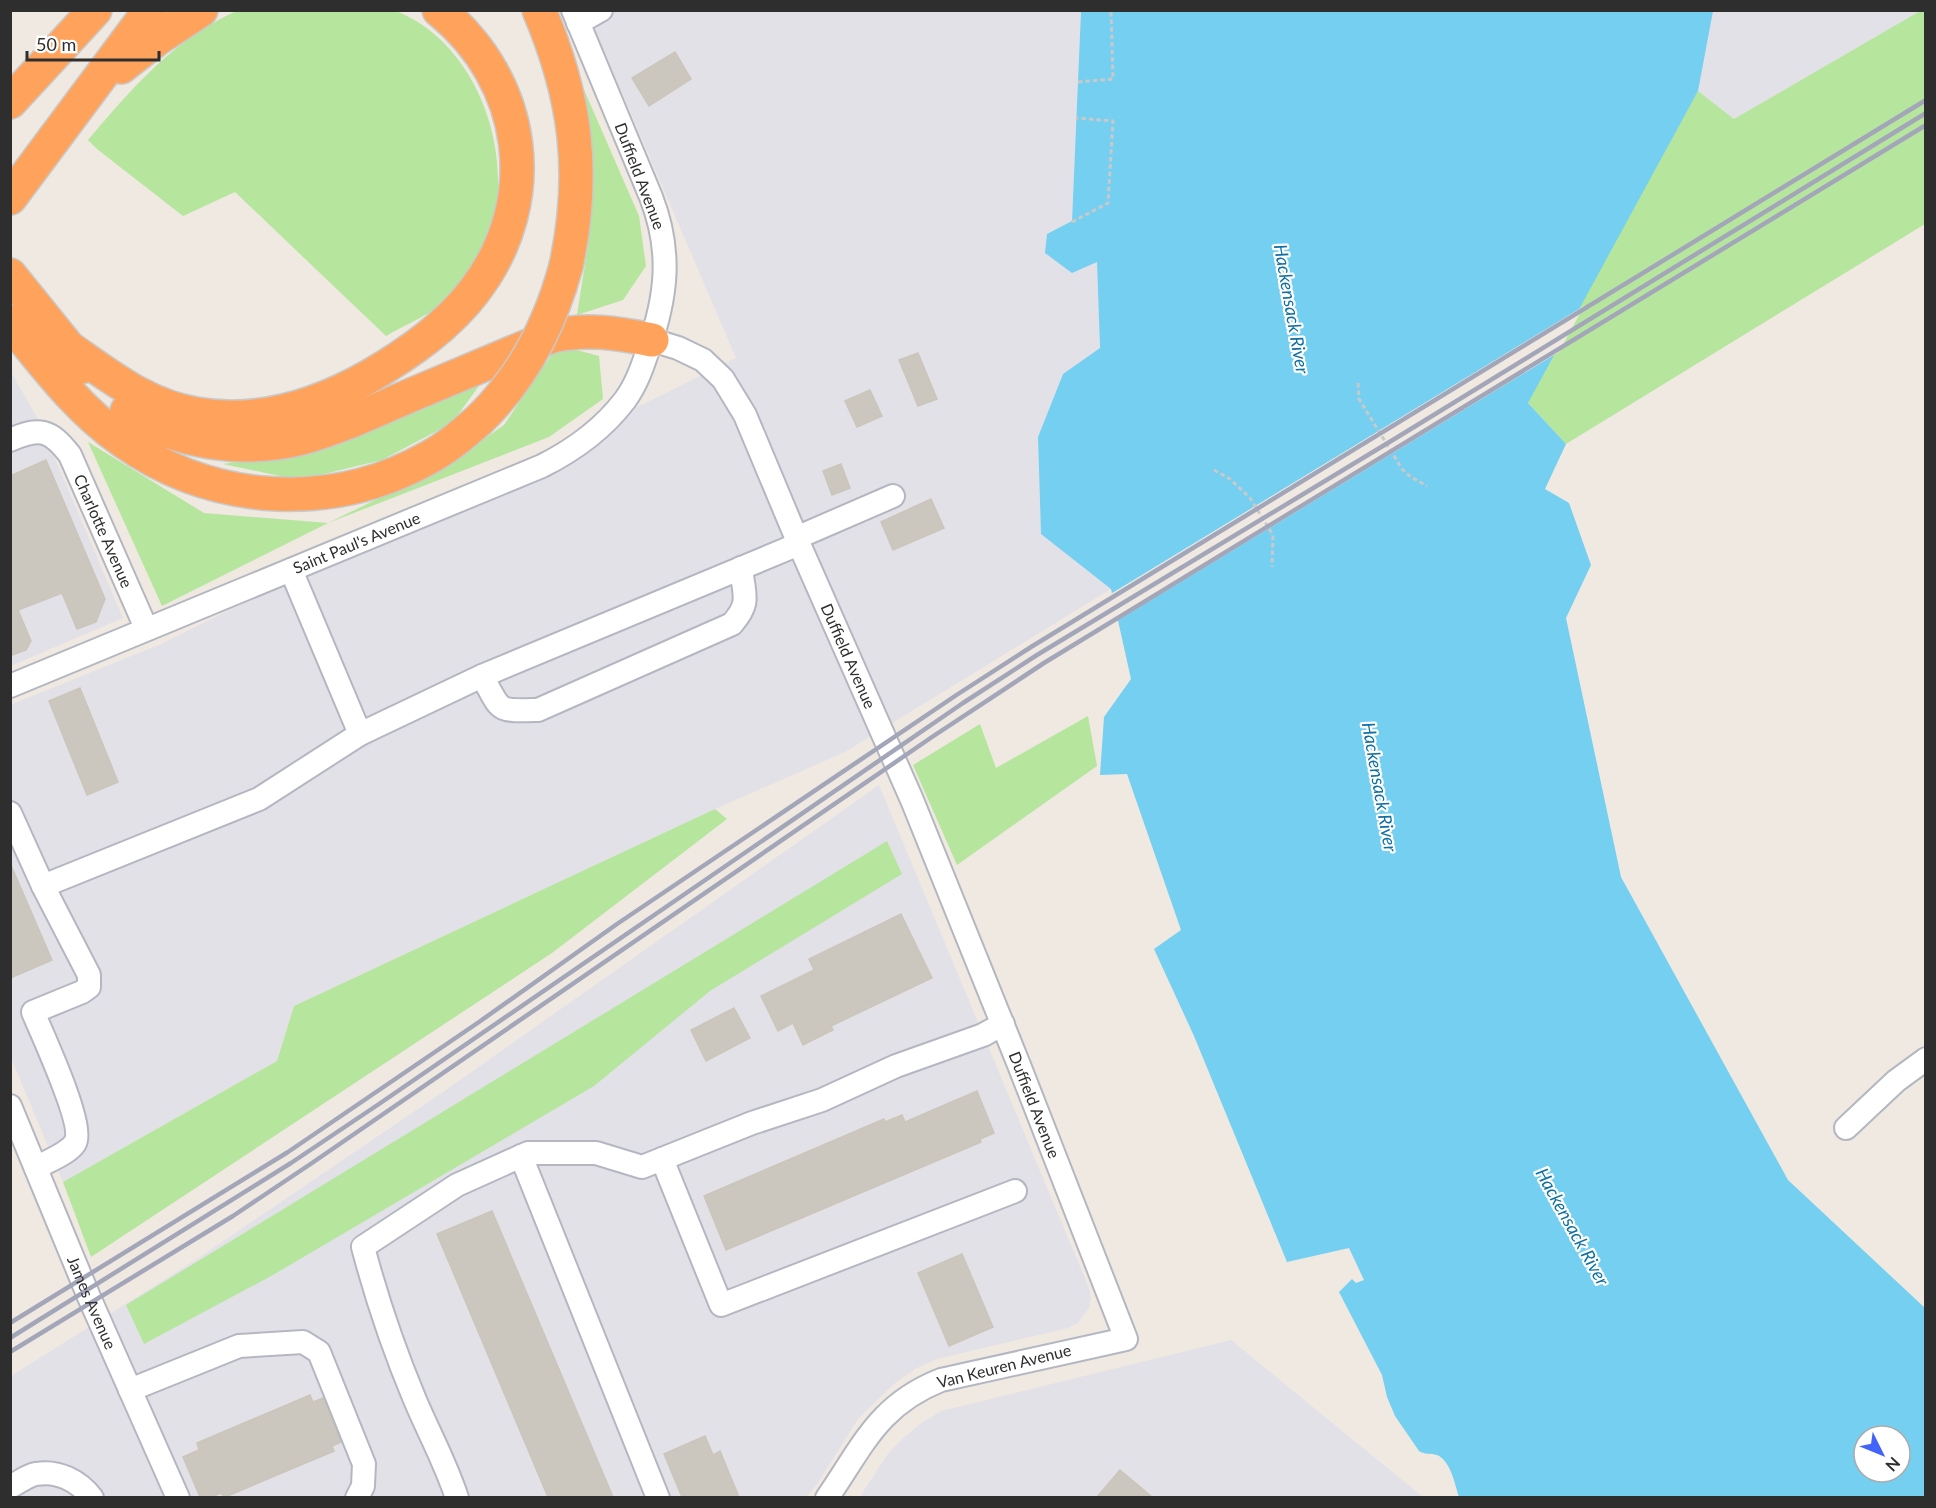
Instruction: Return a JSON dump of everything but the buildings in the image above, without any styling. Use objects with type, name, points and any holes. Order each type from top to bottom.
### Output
[{"type":"highway","points":[[10,102],[95,10]]},
{"type":"highway","points":[[12,187],[126,10]]},
{"type":"highway","points":[[12,187],[83,99],[150,10]]},
{"type":"highway","points":[[83,99],[157,39],[201,10]]},
{"type":"highway","points":[[69,348],[121,385],[150,400],[195,414],[240,417],[288,411],[347,388],[396,359],[447,320],[474,291],[499,250],[514,205],[517,170],[512,122],[507,104],[493,73],[476,46],[439,10]]},
{"type":"highway","points":[[10,322],[58,379],[99,422],[122,441],[177,472],[206,482],[262,494],[296,495],[328,492],[380,479],[429,458],[479,420],[510,387],[532,353],[555,304],[566,266],[576,206],[574,140],[563,74],[539,10]]},
{"type":"highway","points":[[10,275],[69,348],[85,374],[97,387],[122,407],[161,429],[215,443],[243,445],[287,441],[329,429],[564,333],[595,332],[652,340]]},
{"type":"highway","points":[[10,363],[58,379]]},
{"type":"street","points":[[575,16],[601,10]]},
{"type":"street","name":"Duffield Avenue","points":[[575,16],[662,228],[665,258],[664,291],[652,340],[691,353],[714,369],[727,384],[746,415],[797,541],[912,800],[1126,1338]]},
{"type":"street","name":"Saint Paul's Avenue","points":[[10,686],[542,465],[571,450],[595,432],[624,401],[639,375],[652,340]]},
{"type":"street","name":"Charlotte Avenue","points":[[10,441],[30,431],[40,432],[54,438],[70,455],[146,628]]},
{"type":"street","points":[[43,886],[259,799],[360,734],[482,676],[741,568],[893,496]]},
{"type":"street","points":[[482,676],[499,707],[508,711],[538,710],[732,624],[744,610],[741,568]]},
{"type":"street","points":[[291,570],[360,734]]},
{"type":"street","points":[[10,813],[43,886],[89,975],[89,987],[82,992],[33,1012],[70,1102],[78,1132],[75,1144],[36,1168]]},
{"type":"street","points":[[457,1497],[415,1400],[378,1303],[363,1247],[457,1185],[528,1153],[596,1153],[642,1167],[752,1123],[822,1100],[896,1066],[983,1035],[1003,1024]]},
{"type":"street","points":[[1846,1128],[1896,1082],[1926,1059]]},
{"type":"street","name":"James Avenue","points":[[10,1106],[89,1297],[178,1497]]},
{"type":"street","points":[[521,1156],[658,1497]]},
{"type":"street","points":[[662,1159],[722,1305],[1015,1191]]},
{"type":"street","name":"Van Keuren Avenue","points":[[827,1497],[872,1430],[894,1407],[916,1391],[941,1380],[1126,1338]]},
{"type":"street","points":[[130,1390],[239,1346],[303,1342],[319,1352],[364,1464],[363,1486],[357,1497]]},
{"type":"street","points":[[10,1487],[35,1474],[63,1475],[92,1497]]},
{"type":"path","points":[[1078,82],[1113,80],[1110,10]]},
{"type":"path","points":[[1072,222],[1108,203],[1113,121],[1076,118]]},
{"type":"path","points":[[1358,382],[1359,399],[1402,469],[1427,486]]},
{"type":"path","points":[[1214,470],[1230,478],[1250,498],[1274,535],[1272,567]]},
{"type":"shaded area","points":[[587,11],[1081,11],[1072,222],[1047,234],[1097,262],[1100,349],[1063,374],[1038,437],[1041,534],[1109,580],[1111,589],[845,752],[715,809],[294,1006],[277,1061],[63,1182],[11,1058],[10,705],[161,644],[736,358]]},
{"type":"shaded area","points":[[1712,11],[1920,11],[1734,119],[1698,91]]},
{"type":"shaded area","points":[[10,370],[39,421],[123,618],[11,666]]},
{"type":"shaded area","points":[[879,785],[1089,1288],[1091,1299],[1089,1308],[1078,1323],[1068,1328],[937,1359],[915,1369],[895,1383],[858,1419],[816,1486],[806,1497],[11,1498],[11,1376],[197,1259],[443,1092]]},
{"type":"shaded area","points":[[1231,1340],[1423,1497],[859,1498],[887,1455],[901,1440],[920,1424],[941,1411]]},
{"type":"green space","points":[[239,10],[396,11],[425,27],[449,49],[469,76],[484,107],[494,140],[498,173],[496,207],[487,244],[458,288],[444,304],[386,336],[235,192],[183,216],[88,140],[156,66],[195,35]]},
{"type":"green space","points":[[1920,11],[1925,11],[1925,224],[1566,444],[1528,403],[1568,311],[1698,91],[1734,119]]},
{"type":"green space","points":[[568,53],[639,216],[646,266],[623,300],[577,315],[588,245],[591,157]]},
{"type":"green space","points":[[558,345],[599,356],[603,399],[549,437],[328,523],[445,466],[504,425]]},
{"type":"green space","points":[[484,379],[452,423],[382,460],[299,480],[223,464],[318,447]]},
{"type":"green space","points":[[88,442],[204,513],[328,523],[162,606]]},
{"type":"green space","points":[[1088,716],[1097,766],[957,865],[913,765],[980,724],[996,768]]},
{"type":"green space","points":[[715,809],[727,819],[552,953],[91,1257],[63,1182],[277,1061],[294,1006]]},
{"type":"green space","points":[[887,841],[902,874],[710,991],[594,1086],[273,1275],[144,1344],[126,1305]]},
{"type":"water","name":"Hackensack River","points":[[1081,11],[1713,11],[1698,91],[1528,403],[1566,444],[1545,489],[1569,503],[1591,565],[1566,618],[1621,877],[1788,1180],[1925,1308],[1925,1497],[1459,1497],[1446,1462],[1437,1455],[1419,1451],[1395,1416],[1387,1397],[1382,1375],[1339,1292],[1352,1279],[1356,1283],[1364,1280],[1349,1248],[1287,1262],[1194,1036],[1154,949],[1181,930],[1127,774],[1100,775],[1104,717],[1131,679],[1111,589],[1041,534],[1038,437],[1063,374],[1100,348],[1097,262],[1072,273],[1045,253],[1047,234],[1072,221]]},
{"type":"pier","points":[[1584,306],[1559,352],[1115,622],[1109,595]]},
{"type":"railway","points":[[10,1323],[288,1152],[479,1022],[617,924],[1031,647],[1926,100]]},
{"type":"railway","points":[[10,1338],[291,1163],[963,703],[1037,655],[1926,113]]},
{"type":"railway","points":[[10,1352],[233,1216],[932,737],[1044,663],[1926,125]]}]
